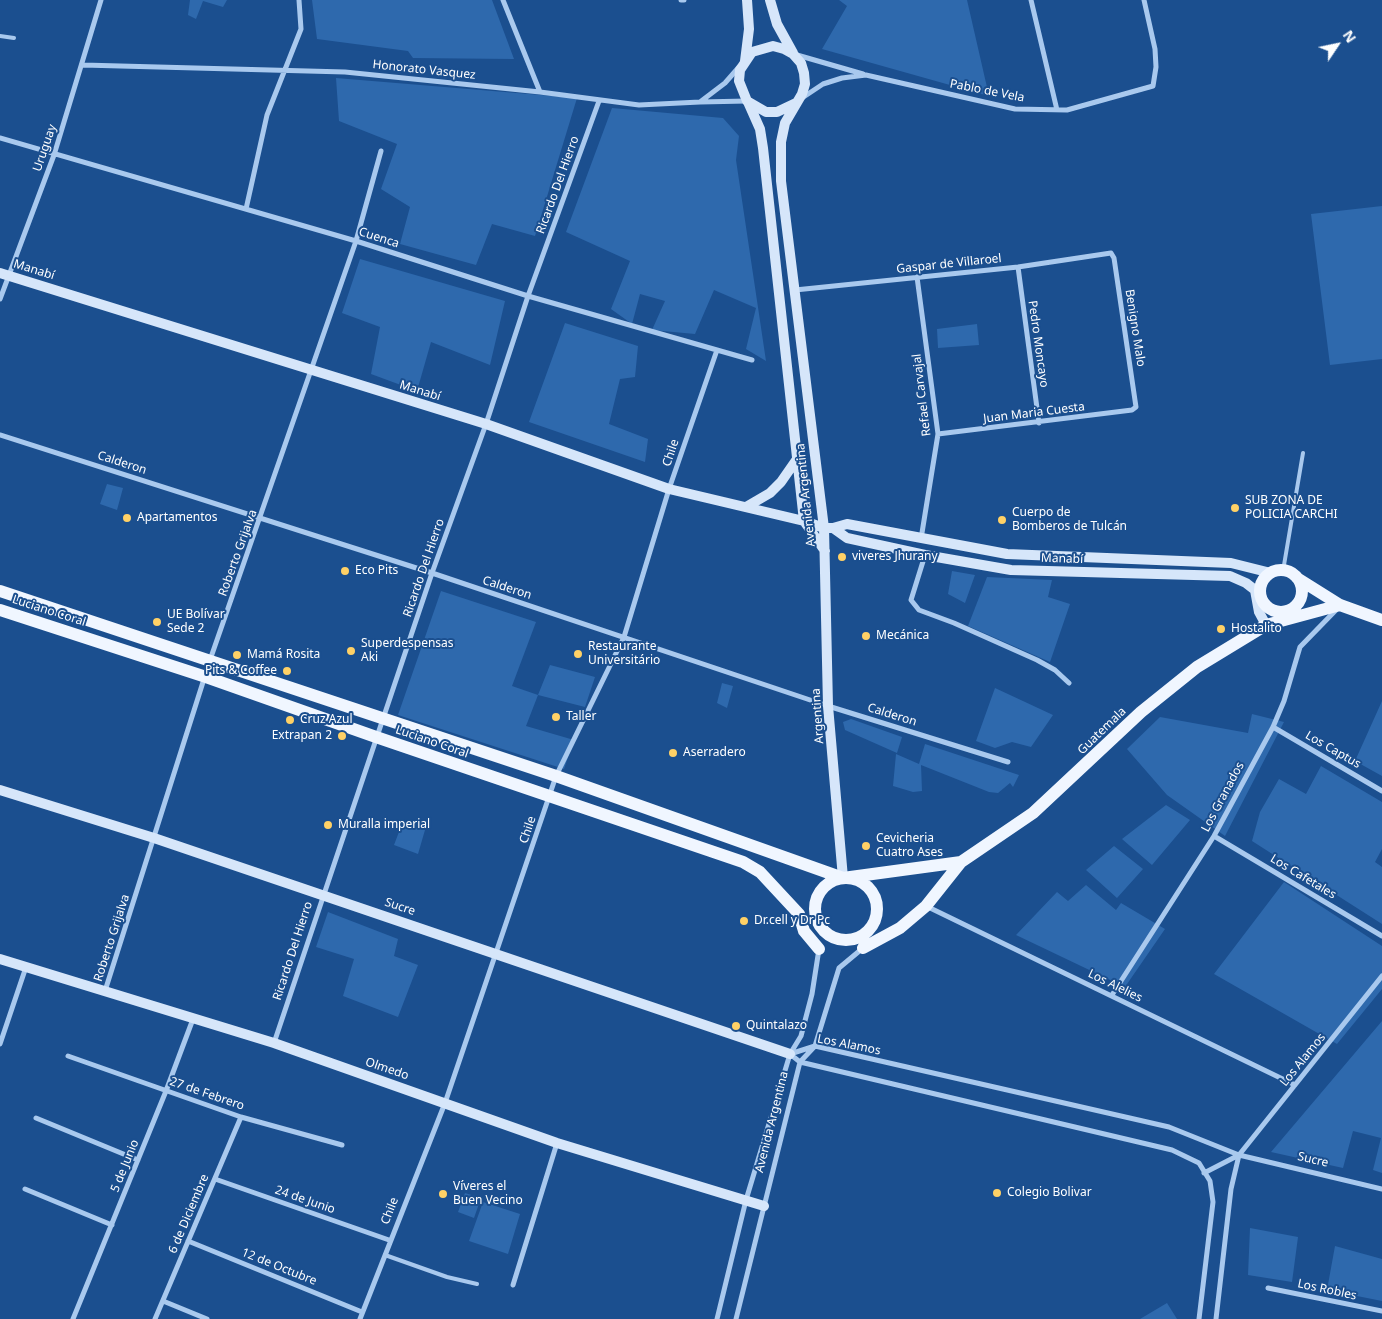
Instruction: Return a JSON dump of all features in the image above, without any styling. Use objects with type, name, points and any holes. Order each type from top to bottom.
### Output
[{"type":"main road","points":[[1297,578],[1302,591],[1298,604],[1292,609],[1277,612],[1264,604],[1260,596],[1262,583],[1277,572],[1297,578],[1340,605],[1382,620]]},
{"type":"main road","name":"Luciano Coral","points":[[0,591],[556,776],[843,878]]},
{"type":"main road","name":"Guatemala","points":[[863,948],[900,928],[926,906],[961,862],[1032,813],[1141,712],[1197,667],[1266,625],[1340,605]]},
{"type":"main road","name":"Luciano Coral","points":[[0,610],[206,677],[743,862],[760,872],[800,914],[804,931],[819,948]]},
{"type":"main road","name":"Guatemala","points":[[843,878],[961,862]]},
{"type":"main road","points":[[843,878],[857,880],[868,888],[876,907],[874,920],[867,932],[845,940],[838,939],[824,931],[815,911],[820,892],[830,882],[843,878]]},
{"type":"street","name":"Uruguay","points":[[0,299],[4,274],[54,155],[83,65],[101,0]]},
{"type":"street","points":[[246,209],[267,115],[302,30],[299,0]]},
{"type":"street","points":[[503,0],[540,92]]},
{"type":"street","points":[[747,0],[749,29],[745,60],[740,70],[739,81],[747,101],[766,112],[782,111],[796,103],[802,94],[805,84],[804,73],[800,63],[777,24],[770,0]]},
{"type":"street","points":[[1031,0],[1057,110]]},
{"type":"street","name":"Pablo de Vela","points":[[796,103],[823,84],[842,78],[866,75],[1015,109],[1067,110],[1153,86],[1156,67],[1155,48],[1144,0]]},
{"type":"street","points":[[700,102],[725,83],[752,52],[773,46],[793,54],[866,75]]},
{"type":"street","name":"Honorato Vasquez","points":[[83,65],[344,72],[540,92],[639,105],[747,101]]},
{"type":"street","name":"Ricardo Del Hierro","points":[[274,1043],[322,894],[432,573],[486,424],[528,296],[599,101]]},
{"type":"street","name":"Avenida Argentina","points":[[747,101],[760,129],[804,520],[826,552]]},
{"type":"street","name":"Avenida Argentina","points":[[796,103],[785,123],[781,181],[794,290],[829,528],[826,552]]},
{"type":"street","name":"Cuenca","points":[[0,138],[356,241],[528,296],[632,324],[752,360]]},
{"type":"street","name":"Roberto Grijalva","points":[[106,991],[210,660],[356,241],[381,151]]},
{"type":"street","name":"Gaspar de Villaroel","points":[[794,290],[1018,267],[1106,253]]},
{"type":"street","name":"Benigno Malo","points":[[1106,253],[1111,253],[1114,258],[1137,401],[1136,407],[1132,410]]},
{"type":"street","name":"Pedro Moncayo","points":[[1018,267],[1039,423]]},
{"type":"street","name":"Manabí","points":[[4,274],[486,424],[669,489],[804,520],[829,528],[847,538],[924,555],[1011,570],[1230,576],[1246,583],[1254,590],[1259,612],[1266,625]]},
{"type":"street","name":"Refael Carvajal","points":[[916,277],[938,434],[921,539]]},
{"type":"street","name":"Chile","points":[[360,1319],[389,1240],[445,1103],[556,776],[624,637],[669,489],[717,350]]},
{"type":"street","name":"Juan Maria Cuesta","points":[[938,434],[1132,410]]},
{"type":"street","name":"Calderon","points":[[0,435],[432,573],[828,706],[1008,762]]},
{"type":"street","points":[[746,507],[770,492],[797,459]]},
{"type":"street","name":"Manabí","points":[[829,528],[847,524],[1007,554],[1231,564],[1277,572]]},
{"type":"street","name":"Argentina","points":[[826,552],[828,706],[843,878]]},
{"type":"street","points":[[924,555],[911,600],[919,610],[954,623],[1037,660],[1055,670],[1069,683]]},
{"type":"street","name":"Los Granados","points":[[1112,995],[1214,836],[1273,727],[1284,701],[1300,647],[1340,605]]},
{"type":"street","name":"Los Captus","points":[[1273,727],[1382,791]]},
{"type":"street","name":"Sucre","points":[[0,790],[154,838],[322,894],[790,1054]]},
{"type":"street","name":"Los Cafetales","points":[[1214,836],[1382,936]]},
{"type":"street","name":"Los Alelies","points":[[926,906],[1295,1084]]},
{"type":"street","name":"Avenida Argentina","points":[[717,1319],[746,1200],[790,1054],[801,1036],[812,994],[819,948]]},
{"type":"street","name":"Avenida Argentina","points":[[736,1319],[800,1062],[815,1046],[840,968],[863,948]]},
{"type":"street","name":"Olmedo","points":[[0,959],[274,1043],[557,1144],[764,1206]]},
{"type":"street","points":[[0,1044],[26,967]]},
{"type":"street","name":"Los Alamos","points":[[1216,1319],[1231,1189],[1239,1155],[1382,976]]},
{"type":"street","name":"5 de Junio","points":[[73,1319],[166,1091],[193,1019]]},
{"type":"street","name":"Los Alamos","points":[[790,1054],[815,1046],[1169,1127],[1239,1155]]},
{"type":"street","points":[[790,1054],[800,1062],[1172,1150],[1199,1163],[1210,1181],[1213,1202],[1199,1319]]},
{"type":"street","name":"27 de Febrero","points":[[68,1056],[242,1117],[342,1145]]},
{"type":"street","name":"6 de Diciembre","points":[[155,1319],[242,1117]]},
{"type":"street","points":[[36,1118],[138,1160]]},
{"type":"street","points":[[513,1285],[557,1144]]},
{"type":"street","name":"Sucre","points":[[1239,1155],[1382,1190]]},
{"type":"street","name":"Los Alamos","points":[[1204,1172],[1239,1155]]},
{"type":"street","name":"24 de Junio","points":[[215,1179],[389,1240]]},
{"type":"street","points":[[25,1189],[112,1225]]},
{"type":"street","name":"12 de Octubre","points":[[188,1241],[362,1312]]},
{"type":"street","name":"Los Robles","points":[[1268,1288],[1382,1311]]},
{"type":"street","points":[[163,1301],[208,1319]]},
{"type":"lane","points":[[0,36],[14,38]]},
{"type":"lane","points":[[1277,572],[1303,453]]},
{"type":"lane","points":[[385,1255],[447,1277],[478,1284]]},
{"type":"shaded area","points":[[190,0],[227,0],[223,7],[203,1],[196,19],[188,15]]},
{"type":"shaded area","points":[[312,0],[492,0],[514,59],[413,58],[408,51],[317,39]]},
{"type":"shaded area","points":[[839,0],[967,0],[989,96],[822,49],[847,6]]},
{"type":"shaded area","points":[[336,78],[577,98],[535,236],[492,224],[476,265],[400,244],[410,207],[381,189],[397,144],[339,121]]},
{"type":"shaded area","points":[[612,108],[723,118],[739,136],[736,160],[766,361],[746,349],[756,308],[714,290],[695,334],[652,330],[665,301],[640,294],[632,324],[611,309],[630,261],[566,232]]},
{"type":"shaded area","points":[[1382,206],[1382,359],[1330,365],[1311,214]]},
{"type":"shaded area","points":[[360,259],[505,301],[490,365],[431,342],[417,391],[371,374],[380,327],[342,313]]},
{"type":"shaded area","points":[[565,323],[638,346],[635,377],[620,379],[609,424],[648,439],[645,462],[529,422]]},
{"type":"shaded area","points":[[977,324],[979,345],[938,348],[937,329]]},
{"type":"shaded area","points":[[107,484],[123,488],[117,510],[100,504]]},
{"type":"shaded area","points":[[952,571],[975,575],[965,603],[948,594]]},
{"type":"shaded area","points":[[987,577],[1052,580],[1048,597],[1070,604],[1050,662],[968,626]]},
{"type":"shaded area","points":[[441,591],[536,622],[512,686],[538,695],[526,726],[574,740],[564,769],[398,715]]},
{"type":"shaded area","points":[[550,665],[595,677],[585,707],[538,695]]},
{"type":"shaded area","points":[[722,683],[733,686],[727,708],[717,703]]},
{"type":"shaded area","points":[[995,688],[1053,715],[1031,747],[1012,742],[995,748],[976,741]]},
{"type":"shaded area","points":[[1382,701],[1382,776],[1355,761]]},
{"type":"shaded area","points":[[1252,714],[1284,722],[1225,836],[1167,795],[1127,749],[1160,717],[1248,733]]},
{"type":"shaded area","points":[[851,719],[902,737],[897,753],[845,730],[843,722]]},
{"type":"shaded area","points":[[925,744],[1019,775],[1013,787],[1010,783],[998,793],[989,792],[921,765],[922,791],[913,792],[893,786],[896,754],[919,764]]},
{"type":"shaded area","points":[[1321,766],[1382,802],[1382,849],[1375,862],[1382,867],[1382,924],[1252,841],[1260,812],[1279,779],[1306,794]]},
{"type":"shaded area","points":[[1166,805],[1190,820],[1152,865],[1122,839]]},
{"type":"shaded area","points":[[402,824],[425,830],[418,854],[394,845]]},
{"type":"shaded area","points":[[1114,846],[1143,869],[1117,898],[1086,870]]},
{"type":"shaded area","points":[[1284,882],[1382,946],[1382,989],[1337,1044],[1214,974]]},
{"type":"shaded area","points":[[1086,885],[1116,910],[1121,903],[1165,929],[1125,987],[1016,935],[1057,892],[1068,901]]},
{"type":"shaded area","points":[[328,912],[398,939],[394,956],[418,965],[398,1017],[343,996],[354,959],[316,947]]},
{"type":"shaded area","points":[[1382,1021],[1382,1173],[1373,1170],[1381,1138],[1353,1131],[1343,1168],[1271,1152]]},
{"type":"shaded area","points":[[465,1193],[481,1198],[474,1218],[458,1212]]},
{"type":"shaded area","points":[[483,1202],[520,1214],[508,1254],[469,1241]]},
{"type":"shaded area","points":[[1250,1228],[1298,1237],[1292,1282],[1248,1275]]},
{"type":"shaded area","points":[[1335,1246],[1382,1259],[1382,1301],[1327,1290]]},
{"type":"shaded area","points":[[1167,1303],[1177,1319],[1140,1319]]},
{"type":"place","name":"SUB ZONA DE POLICIA CARCHI","points":[[1235,508]]},
{"type":"place","name":"Apartamentos","points":[[127,518]]},
{"type":"place","name":"Cuerpo de Bomberos de Tulcán","points":[[1002,520]]},
{"type":"place","name":"viveres Jhurany","points":[[842,557]]},
{"type":"place","name":"Eco Pits","points":[[345,571]]},
{"type":"place","name":"UE Bolívar Sede 2","points":[[157,622]]},
{"type":"place","name":"Hostalito","points":[[1221,629]]},
{"type":"place","name":"Mecánica","points":[[866,636]]},
{"type":"place","name":"Superdespensas Aki","points":[[351,651]]},
{"type":"place","name":"Restaurante Universitário","points":[[578,654]]},
{"type":"place","name":"Mamá Rosita","points":[[237,655]]},
{"type":"place","name":"Pits & Coffee","points":[[287,671]]},
{"type":"place","name":"Taller","points":[[556,717]]},
{"type":"place","name":"Cruz Azul","points":[[290,720]]},
{"type":"place","name":"Extrapan 2","points":[[342,736]]},
{"type":"place","name":"Aserradero","points":[[673,753]]},
{"type":"place","name":"Muralla imperial","points":[[328,825]]},
{"type":"place","name":"Cevicheria Cuatro Ases","points":[[866,846]]},
{"type":"place","name":"Dr.cell y Dr Pc","points":[[744,921]]},
{"type":"place","name":"Quintalazo","points":[[736,1026]]},
{"type":"place","name":"Colegio Bolivar","points":[[997,1193]]},
{"type":"place","name":"Víveres el Buen Vecino","points":[[443,1194]]}]
